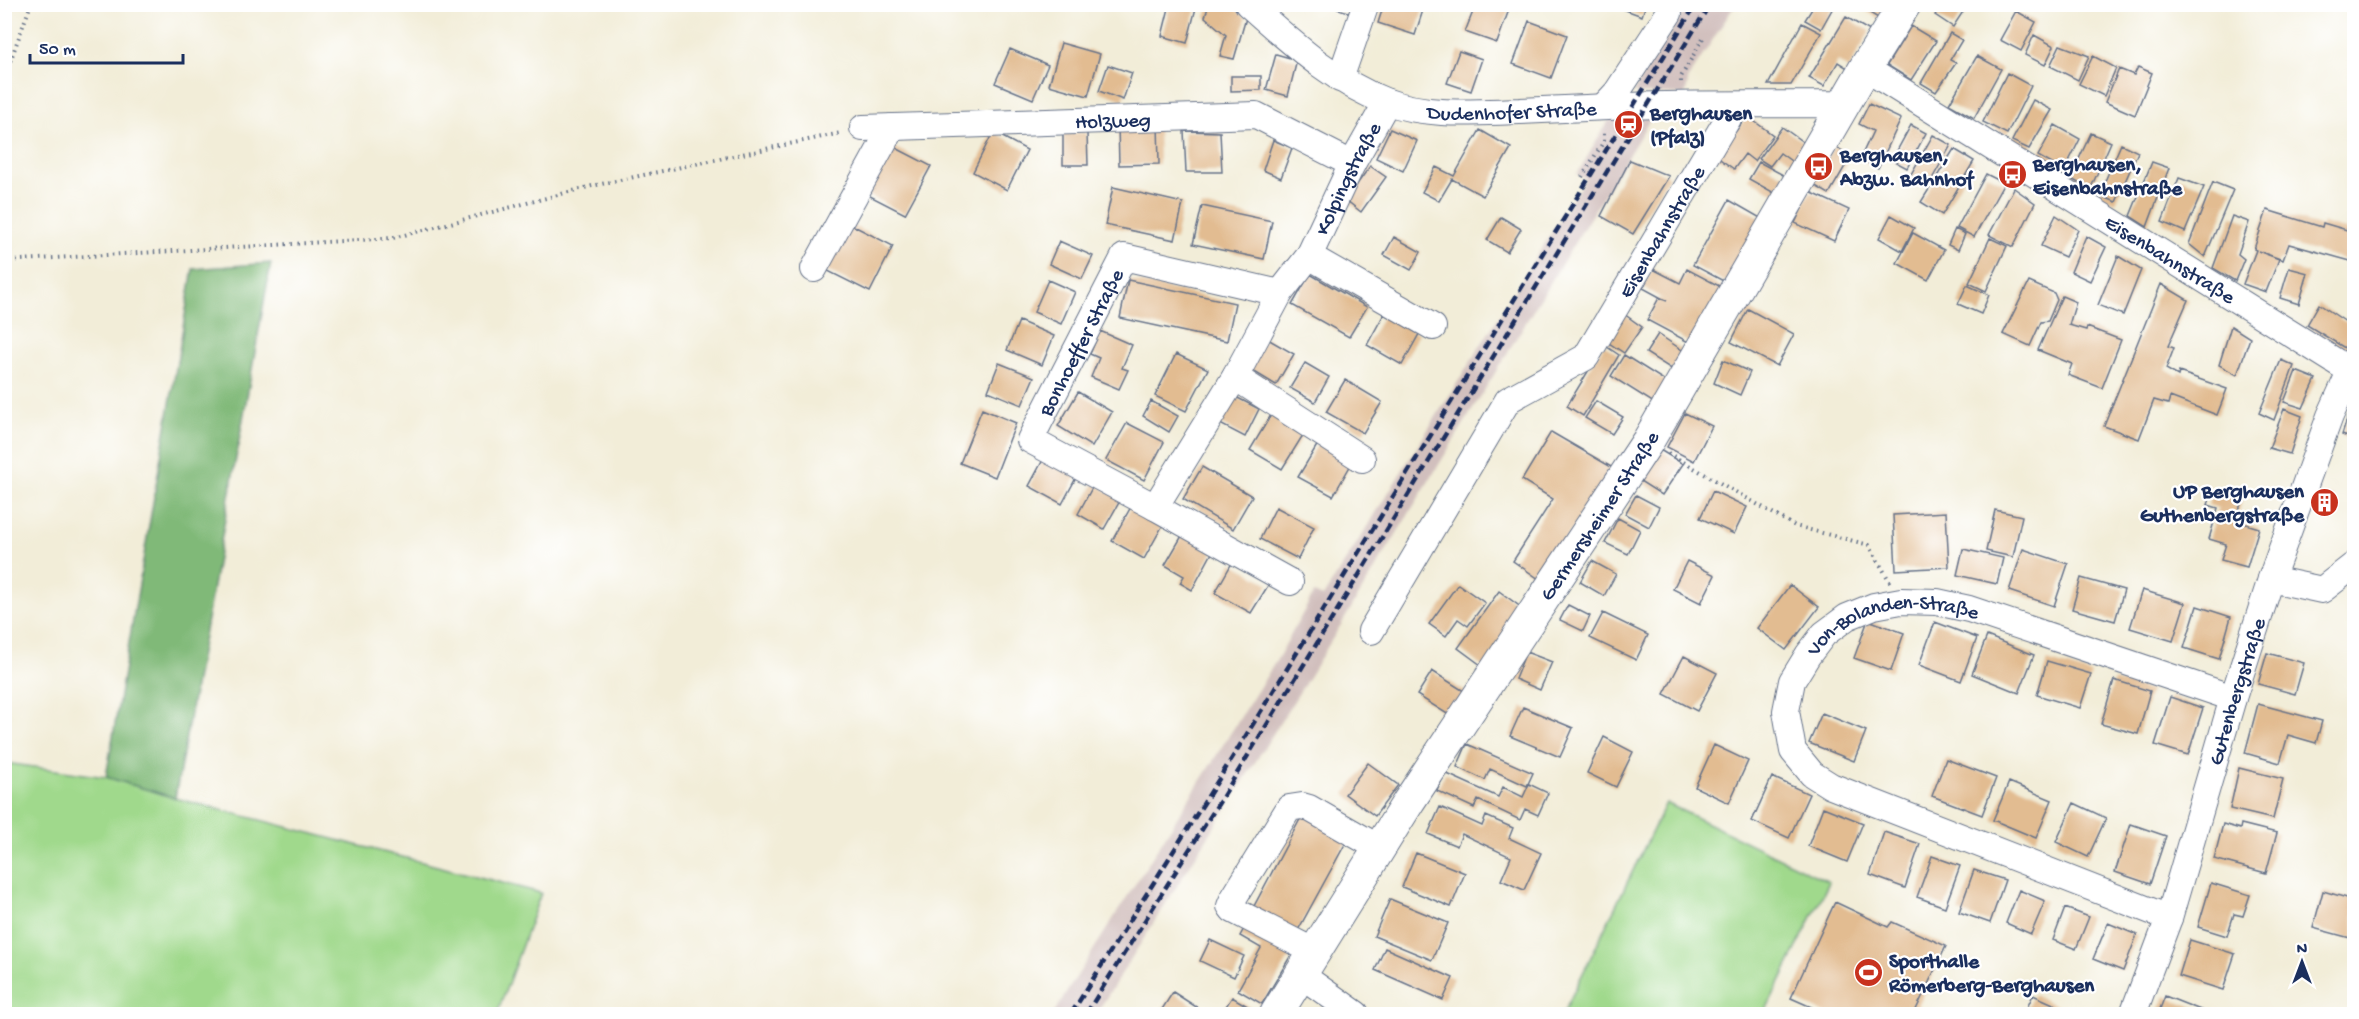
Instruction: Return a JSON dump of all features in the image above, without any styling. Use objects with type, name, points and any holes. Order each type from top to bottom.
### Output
[{"type":"main road","name":"Germersheimer Straße","points":[[1276,1014],[1379,848],[1647,441],[1865,68],[1905,4]]},
{"type":"street","points":[[1340,79],[1366,4]]},
{"type":"street","name":"Dudenhofer Straße","points":[[1252,6],[1295,46],[1340,79],[1387,102],[1430,111],[1844,104]]},
{"type":"street","points":[[1603,107],[1617,92],[1669,13]]},
{"type":"street","name":"Eisenbahnstraße","points":[[1865,68],[2353,373]]},
{"type":"street","name":"Kolpingstraße","points":[[1155,507],[1235,377],[1280,293],[1309,256],[1352,164],[1387,102]]},
{"type":"street","name":"Eisenbahnstraße","points":[[1371,631],[1508,400],[1586,357],[1736,105]]},
{"type":"street","name":"Holzweg","points":[[863,128],[1256,115],[1352,164]]},
{"type":"street","points":[[814,269],[892,127]]},
{"type":"street","name":"Kolpingstraße","points":[[1309,256],[1433,327]]},
{"type":"street","name":"Bonhoeffer Straße","points":[[1155,507],[1030,440],[1124,257],[1280,293]]},
{"type":"street","name":"Gutenbergstraße","points":[[2133,1014],[2169,918],[2233,698],[2271,579],[2330,416],[2353,373]]},
{"type":"street","points":[[1235,377],[1362,459]]},
{"type":"street","points":[[1155,507],[1290,582]]},
{"type":"street","points":[[2271,579],[2322,590],[2355,565]]},
{"type":"street","name":"Von-Bolanden-Straße","points":[[2169,918],[1842,791],[1812,774],[1793,751],[1786,711],[1792,681],[1824,634],[1847,617],[1874,606],[1901,601],[1937,602],[1969,609],[2233,698]]},
{"type":"street","points":[[1356,1014],[1308,964],[1230,906],[1289,808],[1309,808],[1379,848]]},
{"type":"path","points":[[4,78],[31,4]]},
{"type":"path","points":[[1680,106],[1681,77],[1703,38]]},
{"type":"path","points":[[1582,177],[1604,141],[1603,107]]},
{"type":"path","points":[[4,261],[393,238],[592,186],[863,128]]},
{"type":"path","points":[[1647,441],[1795,526],[1869,545],[1901,601]]},
{"type":"shaded area","points":[[1688,5],[1735,5],[1689,77],[1685,95],[1633,93]]},
{"type":"shaded area","points":[[1611,117],[1651,118],[1309,677],[1096,1014],[1053,1014],[1278,658],[1314,593],[1323,597],[1585,179],[1577,174]]},
{"type":"green space","points":[[271,263],[175,798],[106,777],[193,269]]},
{"type":"green space","points":[[5,763],[106,777],[175,798],[541,893],[497,1014],[5,1014]]},
{"type":"green space","points":[[1666,803],[1829,882],[1764,1014],[1563,1014]]},
{"type":"building","points":[[1170,4],[1197,4],[1187,43],[1162,36]]},
{"type":"building","points":[[1209,4],[1230,4],[1246,18],[1234,59],[1220,56],[1226,35],[1205,17]]},
{"type":"building","points":[[1326,4],[1362,4],[1358,16]]},
{"type":"building","points":[[1384,4],[1425,4],[1415,35],[1378,23]]},
{"type":"building","points":[[1476,4],[1511,4],[1497,43],[1465,32]]},
{"type":"building","points":[[1609,4],[1646,4],[1642,16]]},
{"type":"building","points":[[1815,4],[1835,4],[1821,29],[1805,20]]},
{"type":"building","points":[[1855,4],[1887,4],[1878,18]]},
{"type":"building","points":[[1942,4],[1968,4],[1953,27],[1935,15]]},
{"type":"building","points":[[2016,11],[2036,22],[2021,51],[2000,40]]},
{"type":"building","points":[[1846,17],[1870,31],[1849,69],[1838,62],[1824,86],[1809,78]]},
{"type":"building","points":[[1529,21],[1567,35],[1551,78],[1513,64]]},
{"type":"building","points":[[1802,23],[1821,33],[1791,85],[1768,85]]},
{"type":"building","points":[[1911,26],[1936,41],[1911,80],[1887,65]]},
{"type":"building","points":[[1950,33],[1962,40],[1950,60],[1956,63],[1936,92],[1921,83]]},
{"type":"building","points":[[2034,35],[2054,46],[2045,65],[2025,55]]},
{"type":"building","points":[[1061,43],[1100,54],[1088,96],[1049,85]]},
{"type":"building","points":[[2060,45],[2089,56],[2078,80],[2050,66]]},
{"type":"building","points":[[1010,49],[1048,65],[1033,99],[995,83]]},
{"type":"building","points":[[1459,51],[1482,59],[1471,91],[1447,83]]},
{"type":"building","points":[[1276,54],[1297,60],[1288,96],[1266,90]]},
{"type":"building","points":[[1977,56],[2001,69],[1974,118],[1949,104]]},
{"type":"building","points":[[2093,56],[2116,68],[2104,96],[2079,84]]},
{"type":"building","points":[[1108,65],[1132,73],[1123,100],[1099,91]]},
{"type":"building","points":[[2138,67],[2152,73],[2135,115],[2105,102],[2119,69],[2134,75]]},
{"type":"building","points":[[2007,73],[2031,86],[2007,134],[1983,122]]},
{"type":"building","points":[[1231,76],[1261,76],[1261,90],[1231,91]]},
{"type":"building","points":[[2033,100],[2052,110],[2029,149],[2012,141]]},
{"type":"building","points":[[1869,104],[1901,119],[1878,168],[1860,159],[1873,131],[1859,124]]},
{"type":"building","points":[[1747,116],[1773,135],[1754,161],[1745,154],[1734,169],[1717,157]]},
{"type":"building","points":[[1158,123],[1159,164],[1119,165],[1118,124]]},
{"type":"building","points":[[1911,125],[1926,133],[1907,168],[1892,160]]},
{"type":"building","points":[[2055,125],[2080,139],[2064,171],[2038,156]]},
{"type":"building","points":[[1782,127],[1807,145],[1794,163],[1780,153],[1770,166],[1759,159]]},
{"type":"building","points":[[1390,129],[1417,141],[1403,171],[1376,158]]},
{"type":"building","points":[[1480,130],[1511,148],[1483,196],[1452,179],[1439,201],[1422,192],[1436,167],[1454,176]]},
{"type":"building","points":[[1184,131],[1220,132],[1222,172],[1186,172]]},
{"type":"building","points":[[993,132],[1027,150],[1007,190],[973,172]]},
{"type":"building","points":[[1063,133],[1087,133],[1088,165],[1063,165]]},
{"type":"building","points":[[2091,133],[2111,142],[2090,190],[2070,178]]},
{"type":"building","points":[[1933,135],[1951,145],[1928,186],[1910,176]]},
{"type":"building","points":[[1273,140],[1292,148],[1281,178],[1263,170]]},
{"type":"building","points":[[2121,144],[2138,152],[2116,202],[2099,195]]},
{"type":"building","points":[[1834,146],[1851,156],[1829,194],[1812,184]]},
{"type":"building","points":[[894,147],[931,166],[905,214],[868,195]]},
{"type":"building","points":[[1954,149],[1974,161],[1942,215],[1921,202]]},
{"type":"building","points":[[1630,160],[1669,176],[1633,234],[1601,216]]},
{"type":"building","points":[[1759,162],[1785,176],[1776,194],[1749,179]]},
{"type":"building","points":[[2152,162],[2169,168],[2147,227],[2130,216]]},
{"type":"building","points":[[1370,166],[1386,177],[1361,212],[1346,200]]},
{"type":"building","points":[[1986,174],[2004,183],[1974,237],[1957,228]]},
{"type":"building","points":[[2179,178],[2204,187],[2185,232],[2162,222]]},
{"type":"building","points":[[2213,182],[2233,190],[2205,257],[2189,244]]},
{"type":"building","points":[[1113,187],[1183,203],[1175,240],[1105,225]]},
{"type":"building","points":[[2014,188],[2035,203],[2013,247],[1989,235]]},
{"type":"building","points":[[1810,192],[1849,210],[1834,241],[1795,223]]},
{"type":"building","points":[[1729,200],[1764,220],[1729,284],[1693,265]]},
{"type":"building","points":[[1202,206],[1272,221],[1264,259],[1193,244]]},
{"type":"building","points":[[2267,210],[2322,227],[2323,223],[2354,232],[2354,262],[2289,244],[2283,260],[2258,251],[2279,259],[2266,292],[2243,284],[2256,250],[2254,249]]},
{"type":"building","points":[[1891,215],[1914,228],[1902,251],[1879,238]]},
{"type":"building","points":[[2056,215],[2078,230],[2065,257],[2041,246]]},
{"type":"building","points":[[2232,216],[2249,222],[2238,254],[2244,259],[2235,281],[2213,268]]},
{"type":"building","points":[[1501,217],[1521,229],[1507,252],[1487,240]]},
{"type":"building","points":[[846,222],[893,246],[870,292],[822,268]]},
{"type":"building","points":[[1955,229],[1965,234],[1958,250],[1948,245]]},
{"type":"building","points":[[1913,233],[1944,250],[1928,280],[1897,263]]},
{"type":"building","points":[[2086,236],[2106,247],[2090,281],[2071,272]]},
{"type":"building","points":[[1394,237],[1421,252],[1411,270],[1384,255]]},
{"type":"building","points":[[1990,238],[2007,246],[1986,291],[1969,283]]},
{"type":"building","points":[[1059,241],[1093,256],[1082,279],[1049,264]]},
{"type":"building","points":[[2118,256],[2141,270],[2123,315],[2098,305]]},
{"type":"building","points":[[2289,268],[2308,273],[2299,304],[2280,298]]},
{"type":"building","points":[[1653,269],[1680,283],[1687,269],[1725,289],[1692,344],[1647,320],[1659,298],[1667,301],[1643,288]]},
{"type":"building","points":[[1310,274],[1367,307],[1349,337],[1292,305]]},
{"type":"building","points":[[1048,280],[1075,292],[1061,324],[1034,312]]},
{"type":"building","points":[[1128,280],[1235,303],[1227,341],[1120,318]]},
{"type":"building","points":[[2029,282],[2054,293],[2057,300],[2048,321],[2041,322],[2030,346],[2003,334]]},
{"type":"building","points":[[2161,284],[2188,300],[2168,346],[2174,348],[2166,369],[2178,376],[2179,372],[2227,389],[2217,415],[2170,397],[2168,404],[2154,400],[2139,439],[2104,426]]},
{"type":"building","points":[[1967,285],[1989,295],[1981,314],[1958,304]]},
{"type":"building","points":[[2062,296],[2076,302],[2069,325],[2086,330],[2087,327],[2121,340],[2102,388],[2068,375],[2072,364],[2038,350]]},
{"type":"building","points":[[2319,304],[2352,326],[2348,350],[2307,325]]},
{"type":"building","points":[[1748,309],[1794,334],[1777,366],[1731,342]]},
{"type":"building","points":[[1384,314],[1419,334],[1402,365],[1367,345]]},
{"type":"building","points":[[1624,314],[1642,327],[1624,353],[1606,341]]},
{"type":"building","points":[[1019,321],[1054,336],[1042,365],[1007,350]]},
{"type":"building","points":[[2231,326],[2250,338],[2237,375],[2219,365]]},
{"type":"building","points":[[1100,331],[1132,345],[1122,368],[1128,370],[1119,389],[1091,377],[1099,358],[1090,354]]},
{"type":"building","points":[[1658,334],[1685,352],[1673,370],[1646,353]]},
{"type":"building","points":[[1266,338],[1294,354],[1276,385],[1248,368]]},
{"type":"building","points":[[1604,345],[1619,355],[1583,416],[1567,406]]},
{"type":"building","points":[[1176,354],[1208,369],[1186,411],[1155,396]]},
{"type":"building","points":[[1624,355],[1667,382],[1654,403],[1611,376]]},
{"type":"building","points":[[1723,360],[1750,372],[1740,395],[1714,383]]},
{"type":"building","points":[[2281,360],[2294,366],[2274,420],[2259,413]]},
{"type":"building","points":[[999,363],[1034,377],[1022,405],[988,391]]},
{"type":"building","points":[[1305,363],[1329,377],[1315,402],[1290,388]]},
{"type":"building","points":[[2296,371],[2316,379],[2303,408],[2284,402]]},
{"type":"building","points":[[1345,380],[1382,402],[1363,433],[1326,412]]},
{"type":"building","points":[[1078,392],[1112,412],[1092,447],[1058,426]]},
{"type":"building","points":[[1234,396],[1259,409],[1245,437],[1220,424]]},
{"type":"building","points":[[2354,397],[2354,439],[2342,435]]},
{"type":"building","points":[[1151,401],[1178,416],[1169,432],[1143,416]]},
{"type":"building","points":[[1596,401],[1623,417],[1612,434],[1585,418]]},
{"type":"building","points":[[982,409],[1016,423],[995,477],[960,463]]},
{"type":"building","points":[[2284,409],[2302,416],[2290,454],[2269,448]]},
{"type":"building","points":[[1685,413],[1712,426],[1694,461],[1667,447]]},
{"type":"building","points":[[1271,415],[1303,435],[1282,469],[1250,450]]},
{"type":"building","points":[[1127,423],[1164,442],[1144,480],[1106,460]]},
{"type":"building","points":[[1551,432],[1613,468],[1539,579],[1513,561],[1553,499],[1522,480]]},
{"type":"building","points":[[1319,442],[1353,461],[1333,496],[1298,477]]},
{"type":"building","points":[[1660,450],[1683,464],[1662,495],[1640,481]]},
{"type":"building","points":[[1044,458],[1077,476],[1062,504],[1029,486]]},
{"type":"building","points":[[1202,467],[1252,496],[1233,529],[1183,499]]},
{"type":"building","points":[[1094,484],[1121,499],[1104,529],[1078,514]]},
{"type":"building","points":[[1713,491],[1747,507],[1734,534],[1700,518]]},
{"type":"building","points":[[2212,491],[2242,500],[2236,521],[2259,528],[2247,567],[2221,560],[2226,544],[2209,539],[2218,508],[2208,505]]},
{"type":"building","points":[[1636,495],[1659,507],[1649,527],[1625,514]]},
{"type":"building","name":"UP Berghausen Guthenbergstraße","points":[[2318,495],[2334,496],[2333,510],[2317,508]]},
{"type":"building","points":[[1132,505],[1164,523],[1144,559],[1112,541]]},
{"type":"building","points":[[1276,507],[1314,527],[1298,559],[1260,539]]},
{"type":"building","points":[[1995,510],[2022,516],[2013,557],[1986,551]]},
{"type":"building","points":[[1946,512],[1949,567],[1896,570],[1893,515]]},
{"type":"building","points":[[1618,518],[1640,530],[1628,554],[1605,543]]},
{"type":"building","points":[[1183,534],[1213,551],[1192,590],[1180,583],[1184,576],[1165,565]]},
{"type":"building","points":[[1963,549],[2003,558],[1997,584],[1957,575]]},
{"type":"building","points":[[2023,549],[2068,564],[2054,606],[2009,591]]},
{"type":"building","points":[[1592,561],[1616,574],[1604,596],[1580,582]]},
{"type":"building","points":[[1687,561],[1715,575],[1701,603],[1673,589]]},
{"type":"building","points":[[1232,563],[1269,584],[1251,613],[1215,593]]},
{"type":"building","points":[[2081,578],[2124,590],[2115,621],[2072,609]]},
{"type":"building","points":[[1458,584],[1485,603],[1468,626],[1458,619],[1446,636],[1429,624]]},
{"type":"building","points":[[1790,585],[1819,607],[1786,650],[1757,628]]},
{"type":"building","points":[[2142,590],[2185,603],[2173,641],[2130,628]]},
{"type":"building","points":[[1499,591],[1526,611],[1485,668],[1458,648]]},
{"type":"building","points":[[1568,605],[1590,616],[1583,631],[1560,620]]},
{"type":"building","points":[[2197,606],[2231,617],[2219,659],[2184,648]]},
{"type":"building","points":[[1603,613],[1648,635],[1636,660],[1590,638]]},
{"type":"building","points":[[1868,620],[1904,633],[1891,671],[1854,658]]},
{"type":"building","points":[[1935,622],[1977,638],[1961,681],[1919,665]]},
{"type":"building","points":[[1987,636],[2034,655],[2019,693],[1972,674]]},
{"type":"building","points":[[1526,652],[1552,662],[1540,690],[1515,679]]},
{"type":"building","points":[[2267,653],[2304,663],[2295,694],[2258,684]]},
{"type":"building","points":[[1684,656],[1717,673],[1697,711],[1664,694]]},
{"type":"building","points":[[2047,661],[2091,674],[2080,708],[2037,695]]},
{"type":"building","points":[[1432,671],[1467,693],[1452,717],[1417,695]]},
{"type":"building","points":[[2114,680],[2150,691],[2138,734],[2101,724]]},
{"type":"building","points":[[2170,697],[2203,708],[2188,755],[2155,745]]},
{"type":"building","points":[[2258,704],[2322,721],[2316,743],[2288,735],[2280,763],[2245,753]]},
{"type":"building","points":[[1523,707],[1573,728],[1560,757],[1510,736]]},
{"type":"building","points":[[1822,713],[1866,731],[1854,761],[1809,743]]},
{"type":"building","points":[[1604,737],[1633,752],[1616,787],[1587,773]]},
{"type":"building","points":[[1467,744],[1533,773],[1527,786],[1490,769],[1485,780],[1457,767]]},
{"type":"building","points":[[1714,745],[1748,761],[1729,803],[1695,787]]},
{"type":"building","points":[[1946,759],[1996,778],[1982,815],[1932,796]]},
{"type":"building","points":[[1368,763],[1398,785],[1375,816],[1345,794]]},
{"type":"building","points":[[2239,768],[2283,779],[2273,819],[2230,809]]},
{"type":"building","points":[[1445,773],[1498,797],[1503,787],[1523,797],[1529,784],[1548,793],[1538,815],[1525,809],[1520,820],[1478,800],[1474,808],[1437,791]]},
{"type":"building","points":[[1772,777],[1809,794],[1789,838],[1752,821]]},
{"type":"building","points":[[2009,782],[2052,800],[2036,838],[1993,820]]},
{"type":"building","points":[[2074,803],[2106,818],[2088,857],[2056,842]]},
{"type":"building","points":[[1440,807],[1482,826],[1486,816],[1513,828],[1509,838],[1541,853],[1524,890],[1501,880],[1511,857],[1462,834],[1457,846],[1428,834]]},
{"type":"building","points":[[1823,807],[1863,823],[1847,862],[1808,846]]},
{"type":"building","points":[[1305,810],[1350,835],[1297,932],[1253,908]]},
{"type":"building","points":[[2131,824],[2166,836],[2150,884],[2115,872]]},
{"type":"building","points":[[2223,824],[2240,829],[2241,824],[2277,833],[2266,873],[2214,859]]},
{"type":"building","points":[[1884,832],[1920,844],[1905,888],[1870,875]]},
{"type":"building","points":[[1416,853],[1465,873],[1451,907],[1402,887]]},
{"type":"building","points":[[1932,856],[1960,866],[1945,907],[1917,897]]},
{"type":"building","points":[[1974,870],[2005,880],[1990,923],[1959,912]]},
{"type":"building","points":[[2211,883],[2250,895],[2243,916],[2234,914],[2227,936],[2198,927]]},
{"type":"building","points":[[2019,890],[2045,901],[2031,934],[2006,923]]},
{"type":"building","points":[[2323,891],[2354,900],[2354,939],[2313,928]]},
{"type":"building","points":[[1390,899],[1448,923],[1432,960],[1374,936]]},
{"type":"building","name":"Sporthalle Römerberg-Berghausen","points":[[1835,902],[1888,927],[1892,922],[1946,946],[1914,1014],[1827,1014],[1791,998]]},
{"type":"building","points":[[2065,908],[2089,917],[2076,949],[2053,940]]},
{"type":"building","points":[[2108,923],[2137,935],[2123,971],[2093,959]]},
{"type":"building","points":[[1246,925],[1294,950],[1262,1004],[1238,990],[1261,948],[1240,936]]},
{"type":"building","points":[[1210,940],[1244,956],[1234,977],[1200,961]]},
{"type":"building","points":[[2190,940],[2235,954],[2223,990],[2179,976]]},
{"type":"building","points":[[1385,948],[1453,978],[1443,1000],[1375,970]]},
{"type":"building","points":[[1173,992],[1201,1010],[1198,1014],[1159,1014]]},
{"type":"building","points":[[2033,995],[2076,1014],[2037,1014],[2026,1010]]},
{"type":"building","points":[[2165,996],[2203,1011],[2202,1014],[2158,1014]]},
{"type":"building","points":[[1232,997],[1256,1011],[1254,1014],[1221,1014]]},
{"type":"railway","points":[[1071,1014],[1234,755],[1696,4]]},
{"type":"railway","points":[[1086,1014],[1220,801],[1710,4]]},
{"type":"place","name":"Berghausen (Pfalz)","points":[[1629,124]]},
{"type":"place","name":"Berghausen, Abzw. Bahnhof","points":[[1819,166]]},
{"type":"place","name":"Berghausen, Eisenbahnstraße","points":[[2012,175]]},
{"type":"place","name":"UP Berghausen Guthenbergstraße","points":[[2325,502]]},
{"type":"place","name":"Sporthalle Römerberg-Berghausen","points":[[1868,972]]}]
